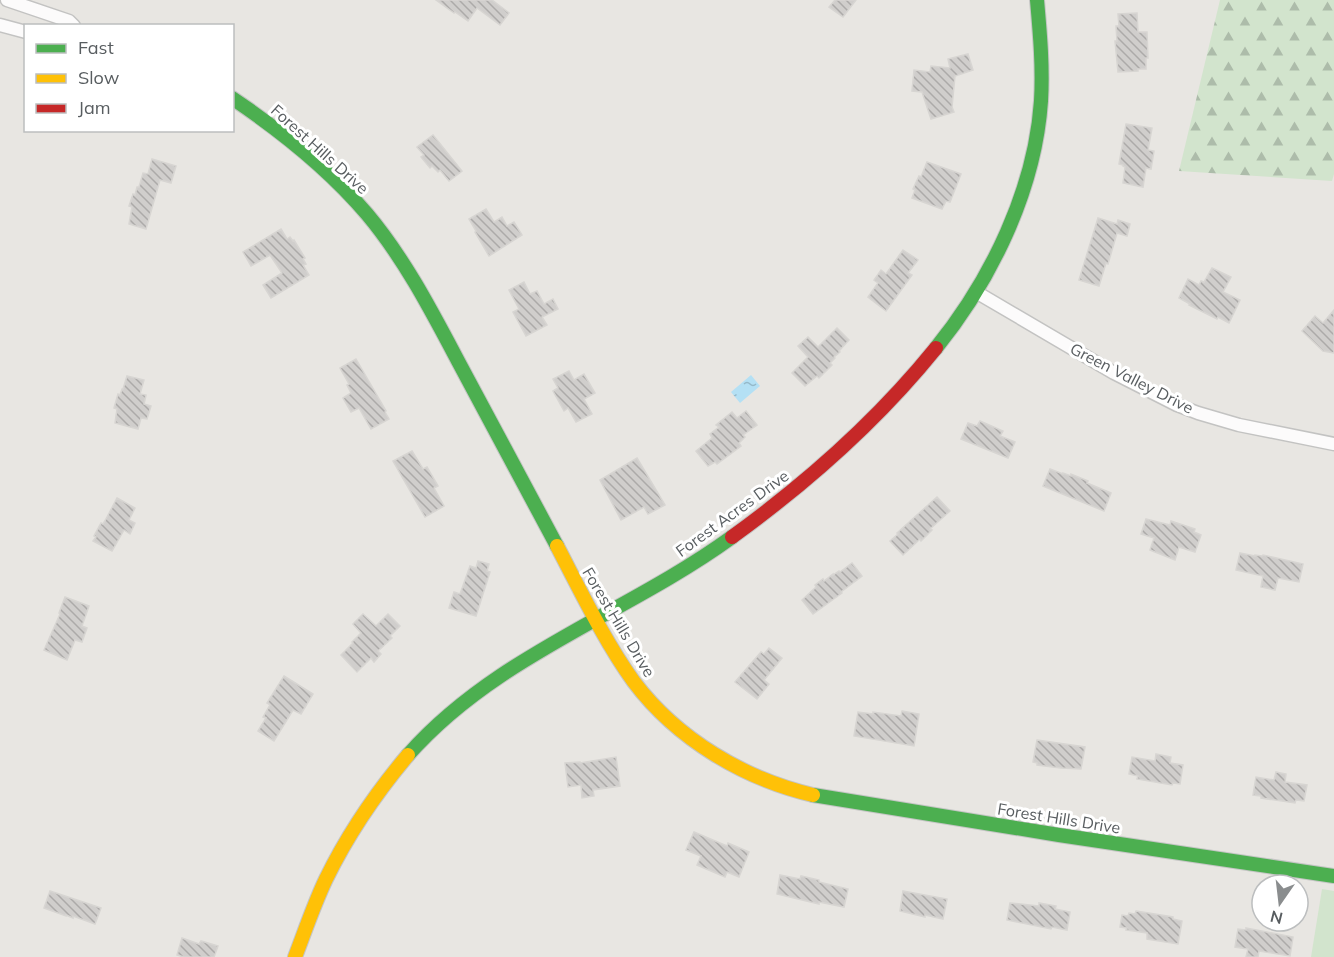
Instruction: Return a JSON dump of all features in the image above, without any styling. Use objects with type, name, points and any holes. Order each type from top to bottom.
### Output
[{"type":"street","points":[[7,0],[72,24]]},
{"type":"street","name":"Forest Acres Drive","points":[[295,957],[321,891],[339,854],[371,800],[408,755],[447,716],[489,681],[552,641],[663,582],[721,544],[778,502],[861,431],[900,392],[944,339],[976,292],[997,253],[1015,212],[1030,166],[1041,104],[1042,71],[1037,0]]},
{"type":"street","points":[[0,25],[24,31]]},
{"type":"street","name":"Forest Hills Drive","points":[[234,99],[273,128],[339,184],[367,214],[392,248],[439,326],[626,670],[640,690],[701,745],[727,761],[772,783],[837,800],[1334,876]]},
{"type":"street","name":"Green Valley Drive","points":[[976,292],[1114,373],[1177,405],[1239,425],[1334,444]]},
{"type":"green space","points":[[1220,0],[1334,0],[1334,174],[1332,181],[1179,171]]},
{"type":"green space","points":[[1322,889],[1334,891],[1334,957],[1311,957]]},
{"type":"water","points":[[751,375],[760,386],[740,403],[731,392]]},
{"type":"building","points":[[436,0],[492,0],[509,13],[500,25],[477,8],[468,21]]},
{"type":"building","points":[[835,0],[856,0],[843,17],[829,7]]},
{"type":"building","points":[[1137,13],[1138,32],[1147,32],[1146,69],[1118,72],[1115,41],[1117,41],[1116,26],[1119,26],[1118,14]]},
{"type":"building","points":[[968,54],[973,70],[955,76],[952,107],[954,112],[931,119],[922,92],[912,91],[914,70],[930,72],[931,66],[950,68],[948,59]]},
{"type":"building","points":[[1126,124],[1152,128],[1148,150],[1154,151],[1151,169],[1146,168],[1143,187],[1123,183],[1125,167],[1119,164]]},
{"type":"building","points":[[433,135],[462,171],[449,181],[440,170],[438,172],[432,166],[430,168],[421,157],[424,155],[417,147]]},
{"type":"building","points":[[152,159],[176,166],[171,183],[160,180],[146,229],[129,224],[132,207],[129,206],[143,173],[148,174]]},
{"type":"building","points":[[927,162],[961,174],[950,202],[946,201],[942,209],[912,198],[915,190],[913,189]]},
{"type":"building","points":[[486,209],[494,222],[502,217],[507,226],[514,222],[522,235],[489,256],[469,219]]},
{"type":"building","points":[[1098,218],[1117,224],[1118,220],[1130,224],[1127,236],[1117,233],[1099,286],[1079,280]]},
{"type":"building","points":[[281,229],[287,239],[290,237],[294,240],[305,258],[303,259],[306,264],[303,265],[309,275],[271,298],[263,285],[282,273],[270,255],[251,266],[243,252]]},
{"type":"building","points":[[903,250],[918,260],[908,273],[912,275],[886,311],[868,297],[878,283],[874,280],[881,270],[886,274]]},
{"type":"building","points":[[1212,268],[1231,277],[1223,292],[1240,300],[1229,323],[1179,298],[1188,279],[1199,285],[1201,281],[1204,282]]},
{"type":"building","points":[[524,282],[530,294],[537,291],[544,304],[553,299],[558,309],[542,317],[547,325],[526,336],[513,312],[519,309],[509,290]]},
{"type":"building","points":[[1334,310],[1334,353],[1323,351],[1302,331],[1315,316],[1323,323]]},
{"type":"building","points":[[837,328],[849,340],[834,357],[830,363],[832,365],[819,378],[817,376],[805,386],[792,373],[808,357],[798,346],[808,337],[818,347]]},
{"type":"building","points":[[356,359],[389,419],[371,429],[359,408],[351,412],[343,398],[351,393],[340,368]]},
{"type":"building","points":[[569,371],[574,380],[584,374],[595,393],[584,399],[592,414],[576,422],[568,408],[564,411],[553,391],[558,388],[553,379]]},
{"type":"building","points":[[127,376],[144,380],[140,394],[146,395],[144,404],[151,406],[147,419],[141,418],[138,429],[115,423],[117,409],[114,408]]},
{"type":"building","points":[[746,411],[757,425],[743,435],[745,437],[739,443],[741,446],[717,464],[715,462],[708,466],[696,451],[712,438],[710,434],[719,427],[716,425],[732,412],[737,418]]},
{"type":"building","points":[[980,421],[1003,431],[1000,436],[1015,442],[1008,458],[961,439],[968,423],[977,426]]},
{"type":"building","points":[[412,451],[423,469],[427,467],[438,486],[434,488],[444,506],[425,517],[393,461]]},
{"type":"building","points":[[637,458],[665,505],[648,514],[644,507],[621,520],[600,480]]},
{"type":"building","points":[[1050,469],[1071,476],[1071,474],[1111,493],[1104,511],[1043,486]]},
{"type":"building","points":[[937,497],[950,511],[930,529],[932,530],[921,541],[920,539],[903,555],[890,541]]},
{"type":"building","points":[[117,498],[135,508],[129,520],[135,523],[130,534],[124,530],[112,551],[93,541]]},
{"type":"building","points":[[1146,519],[1170,525],[1171,521],[1195,529],[1194,532],[1201,535],[1195,552],[1179,547],[1175,560],[1150,550],[1154,538],[1141,534]]},
{"type":"building","points":[[1240,553],[1263,555],[1303,564],[1299,582],[1278,578],[1275,590],[1261,587],[1263,576],[1236,570]]},
{"type":"building","points":[[478,561],[489,564],[487,571],[490,572],[476,616],[449,608],[454,592],[460,594],[470,566],[476,568]]},
{"type":"building","points":[[852,563],[862,576],[813,614],[802,600],[823,579],[824,581]]},
{"type":"building","points":[[65,597],[89,606],[82,626],[87,628],[82,642],[75,640],[67,660],[44,650]]},
{"type":"building","points":[[363,614],[376,626],[388,614],[400,626],[390,636],[392,638],[378,651],[381,654],[374,662],[371,658],[357,672],[341,655],[361,633],[353,624]]},
{"type":"building","points":[[769,648],[782,658],[764,680],[769,684],[757,699],[735,682],[761,652],[764,654]]},
{"type":"building","points":[[284,676],[313,694],[301,714],[293,710],[274,741],[258,731],[266,718],[263,717],[270,705],[267,703]]},
{"type":"building","points":[[902,711],[919,714],[914,746],[854,736],[858,712],[901,716]]},
{"type":"building","points":[[1037,740],[1085,747],[1081,769],[1037,765],[1033,762]]},
{"type":"building","points":[[1156,754],[1171,757],[1170,763],[1183,765],[1180,784],[1173,783],[1172,785],[1137,779],[1138,776],[1129,774],[1132,757],[1155,761]]},
{"type":"building","points":[[616,757],[620,786],[593,790],[594,796],[582,798],[581,785],[568,787],[565,763]]},
{"type":"building","points":[[1276,772],[1286,774],[1285,782],[1307,785],[1304,801],[1296,800],[1295,803],[1253,795],[1256,777],[1274,780]]},
{"type":"building","points":[[694,832],[727,846],[728,843],[749,852],[739,877],[727,872],[725,877],[697,865],[701,856],[686,850]]},
{"type":"building","points":[[780,875],[800,879],[801,876],[848,889],[844,907],[819,902],[819,904],[777,894]]},
{"type":"building","points":[[50,891],[101,908],[95,924],[44,908]]},
{"type":"building","points":[[903,891],[947,899],[943,919],[900,911]]},
{"type":"building","points":[[1010,903],[1039,906],[1039,903],[1056,906],[1055,909],[1070,912],[1067,930],[1007,920]]},
{"type":"building","points":[[1136,911],[1173,917],[1173,919],[1182,921],[1178,944],[1147,939],[1147,933],[1120,927],[1122,915],[1135,914]]},
{"type":"building","points":[[1246,928],[1250,929],[1250,933],[1272,933],[1293,937],[1290,956],[1259,951],[1258,957],[1246,957],[1248,949],[1235,947],[1238,929],[1246,930]]},
{"type":"building","points":[[182,938],[199,944],[201,941],[218,946],[214,957],[177,955]]},
{"type":"traffic: fast","points":[[936,348],[956,322],[992,263],[1020,200],[1030,168],[1041,101],[1037,0]]},
{"type":"traffic: fast","points":[[234,99],[286,137],[320,166],[352,197],[380,231],[405,266],[427,304],[557,546]]},
{"type":"traffic: fast","points":[[408,755],[443,720],[521,662],[649,589],[732,537]]},
{"type":"traffic: fast","points":[[813,795],[1334,876]]},
{"type":"traffic: slow","points":[[557,546],[613,650],[651,703],[691,739],[714,754],[762,779],[813,795]]},
{"type":"traffic: slow","points":[[295,957],[322,888],[335,862],[374,799],[408,755]]},
{"type":"traffic: jam","points":[[732,537],[788,495],[866,425],[936,348]]}]
